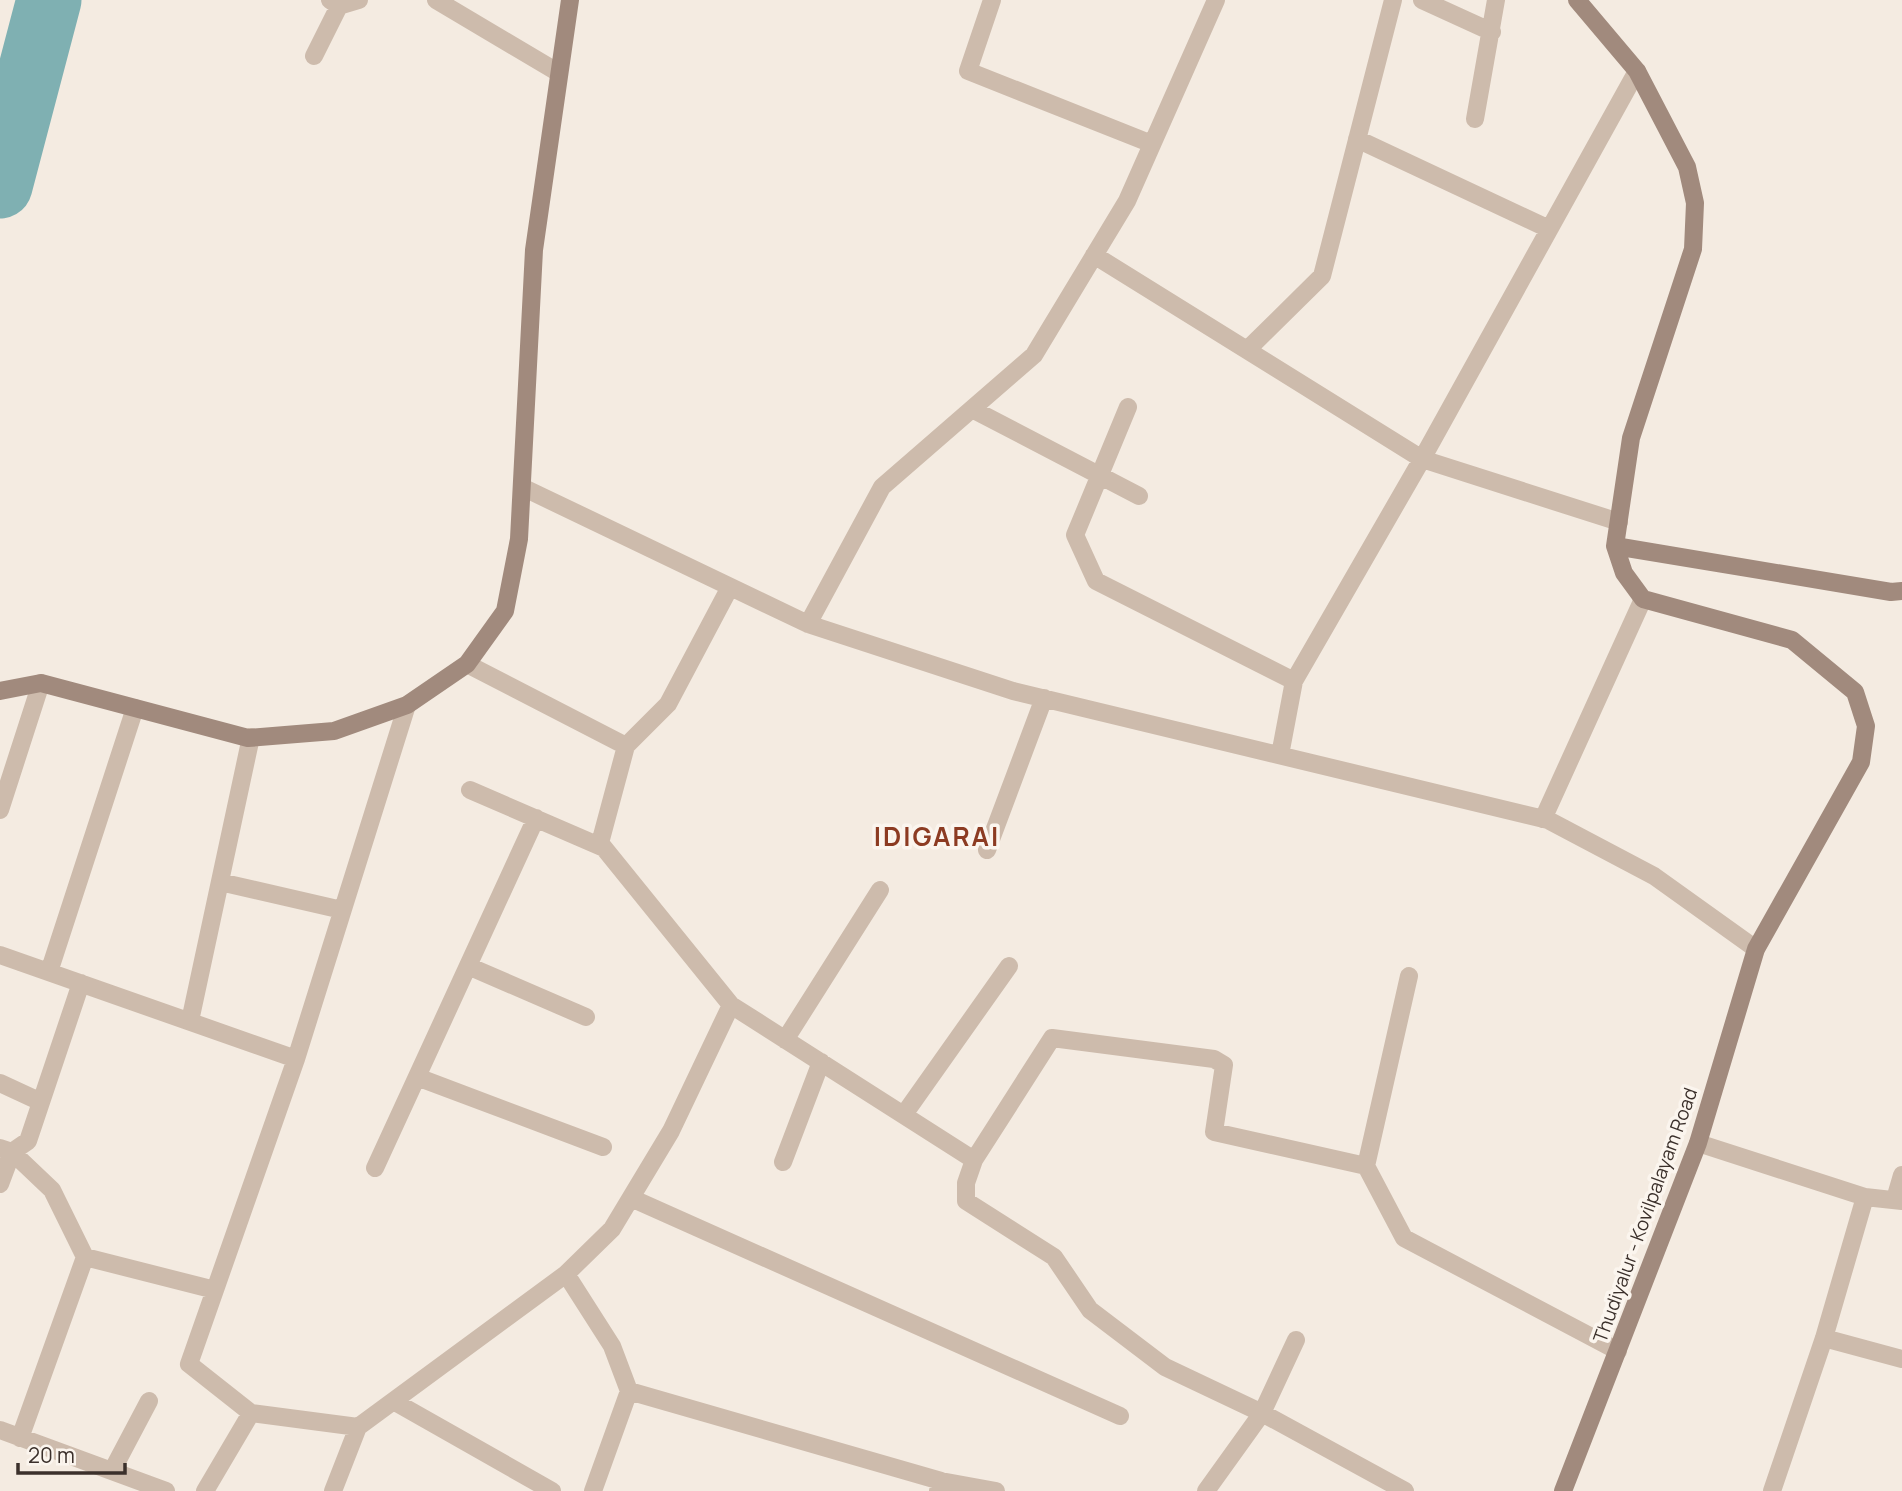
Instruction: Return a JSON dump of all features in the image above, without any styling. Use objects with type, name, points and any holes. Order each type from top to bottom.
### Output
[{"type":"main road","points":[[0,691],[41,683],[251,737],[334,731],[407,705],[467,663],[505,611],[519,539],[534,250],[570,0]]},
{"type":"main road","points":[[1577,0],[1637,71],[1687,167],[1695,203],[1693,249],[1631,438],[1615,546],[1624,573],[1643,599]]},
{"type":"main road","points":[[1615,546],[1891,592],[1902,591]]},
{"type":"main road","name":"Thudiyalur - Kovilpalayam Road","points":[[1563,1491],[1698,1143],[1756,949],[1861,762],[1866,726],[1855,692],[1792,639],[1643,599]]},
{"type":"street","points":[[314,57],[335,3],[359,0]]},
{"type":"street","points":[[436,0],[559,73]]},
{"type":"street","points":[[992,0],[968,71],[1152,144]]},
{"type":"street","points":[[808,624],[882,487],[1034,355],[1126,201],[1216,0]]},
{"type":"street","points":[[1247,350],[1322,276],[1393,0]]},
{"type":"street","points":[[1422,0],[1492,32]]},
{"type":"street","points":[[1475,118],[1496,0]]},
{"type":"street","points":[[1280,755],[1294,681],[1422,459],[1637,71]]},
{"type":"street","points":[[1357,139],[1549,229]]},
{"type":"street","points":[[1094,254],[1422,459],[1619,522]]},
{"type":"street","points":[[1128,407],[1075,535],[1096,581],[1294,681]]},
{"type":"street","points":[[972,409],[1139,496]]},
{"type":"street","points":[[522,487],[808,624],[1044,698],[1543,819],[1654,876],[1756,949]]},
{"type":"street","points":[[730,587],[668,704],[626,746],[600,843],[731,1005],[785,1041],[905,1113],[974,1160]]},
{"type":"street","points":[[1543,819],[1643,599]]},
{"type":"street","points":[[467,663],[626,746]]},
{"type":"street","points":[[0,810],[41,683]]},
{"type":"street","points":[[987,850],[1044,698]]},
{"type":"street","points":[[358,1427],[251,1413],[189,1364],[296,1059],[407,705]]},
{"type":"street","points":[[49,971],[135,708]]},
{"type":"street","points":[[190,1021],[251,737]]},
{"type":"street","points":[[470,790],[604,848]]},
{"type":"street","points":[[375,1168],[536,818]]},
{"type":"street","points":[[220,883],[342,910]]},
{"type":"street","points":[[785,1041],[880,890]]},
{"type":"street","points":[[0,955],[296,1059]]},
{"type":"street","points":[[468,965],[586,1017]]},
{"type":"street","points":[[905,1113],[1009,966]]},
{"type":"street","points":[[1409,976],[1366,1166],[1404,1238],[1618,1351]]},
{"type":"street","points":[[6,1150],[28,1141],[81,983]]},
{"type":"street","points":[[333,1491],[358,1427],[566,1274],[612,1229],[671,1131],[731,1005]]},
{"type":"street","points":[[1366,1166],[1214,1132],[1224,1065],[1214,1059],[1052,1038],[974,1160],[966,1183],[967,1201],[1054,1257],[1090,1310],[1165,1367],[1262,1413],[1405,1491]]},
{"type":"street","points":[[783,1162],[821,1062]]},
{"type":"street","points":[[417,1077],[603,1147]]},
{"type":"street","points":[[0,1083],[41,1102]]},
{"type":"street","points":[[1698,1143],[1865,1197],[1898,1200],[1902,1175]]},
{"type":"street","points":[[0,1184],[6,1150]]},
{"type":"street","points":[[6,1150],[52,1190],[85,1257],[20,1438]]},
{"type":"street","points":[[1772,1491],[1824,1338],[1865,1197]]},
{"type":"street","points":[[631,1198],[1120,1416]]},
{"type":"street","points":[[85,1257],[215,1290]]},
{"type":"street","points":[[566,1274],[612,1346],[629,1391],[593,1491]]},
{"type":"street","points":[[1824,1338],[1902,1359]]},
{"type":"street","points":[[1206,1491],[1262,1413],[1296,1340]]},
{"type":"street","points":[[629,1391],[940,1486],[996,1491]]},
{"type":"street","points":[[112,1471],[149,1401]]},
{"type":"street","points":[[395,1402],[552,1491]]},
{"type":"street","points":[[205,1491],[251,1413]]},
{"type":"street","points":[[0,1430],[166,1491]]},
{"type":"waterway","points":[[0,186],[49,0]]},
{"type":"district","name":"IDIGARAI","points":[[937,836]]}]
